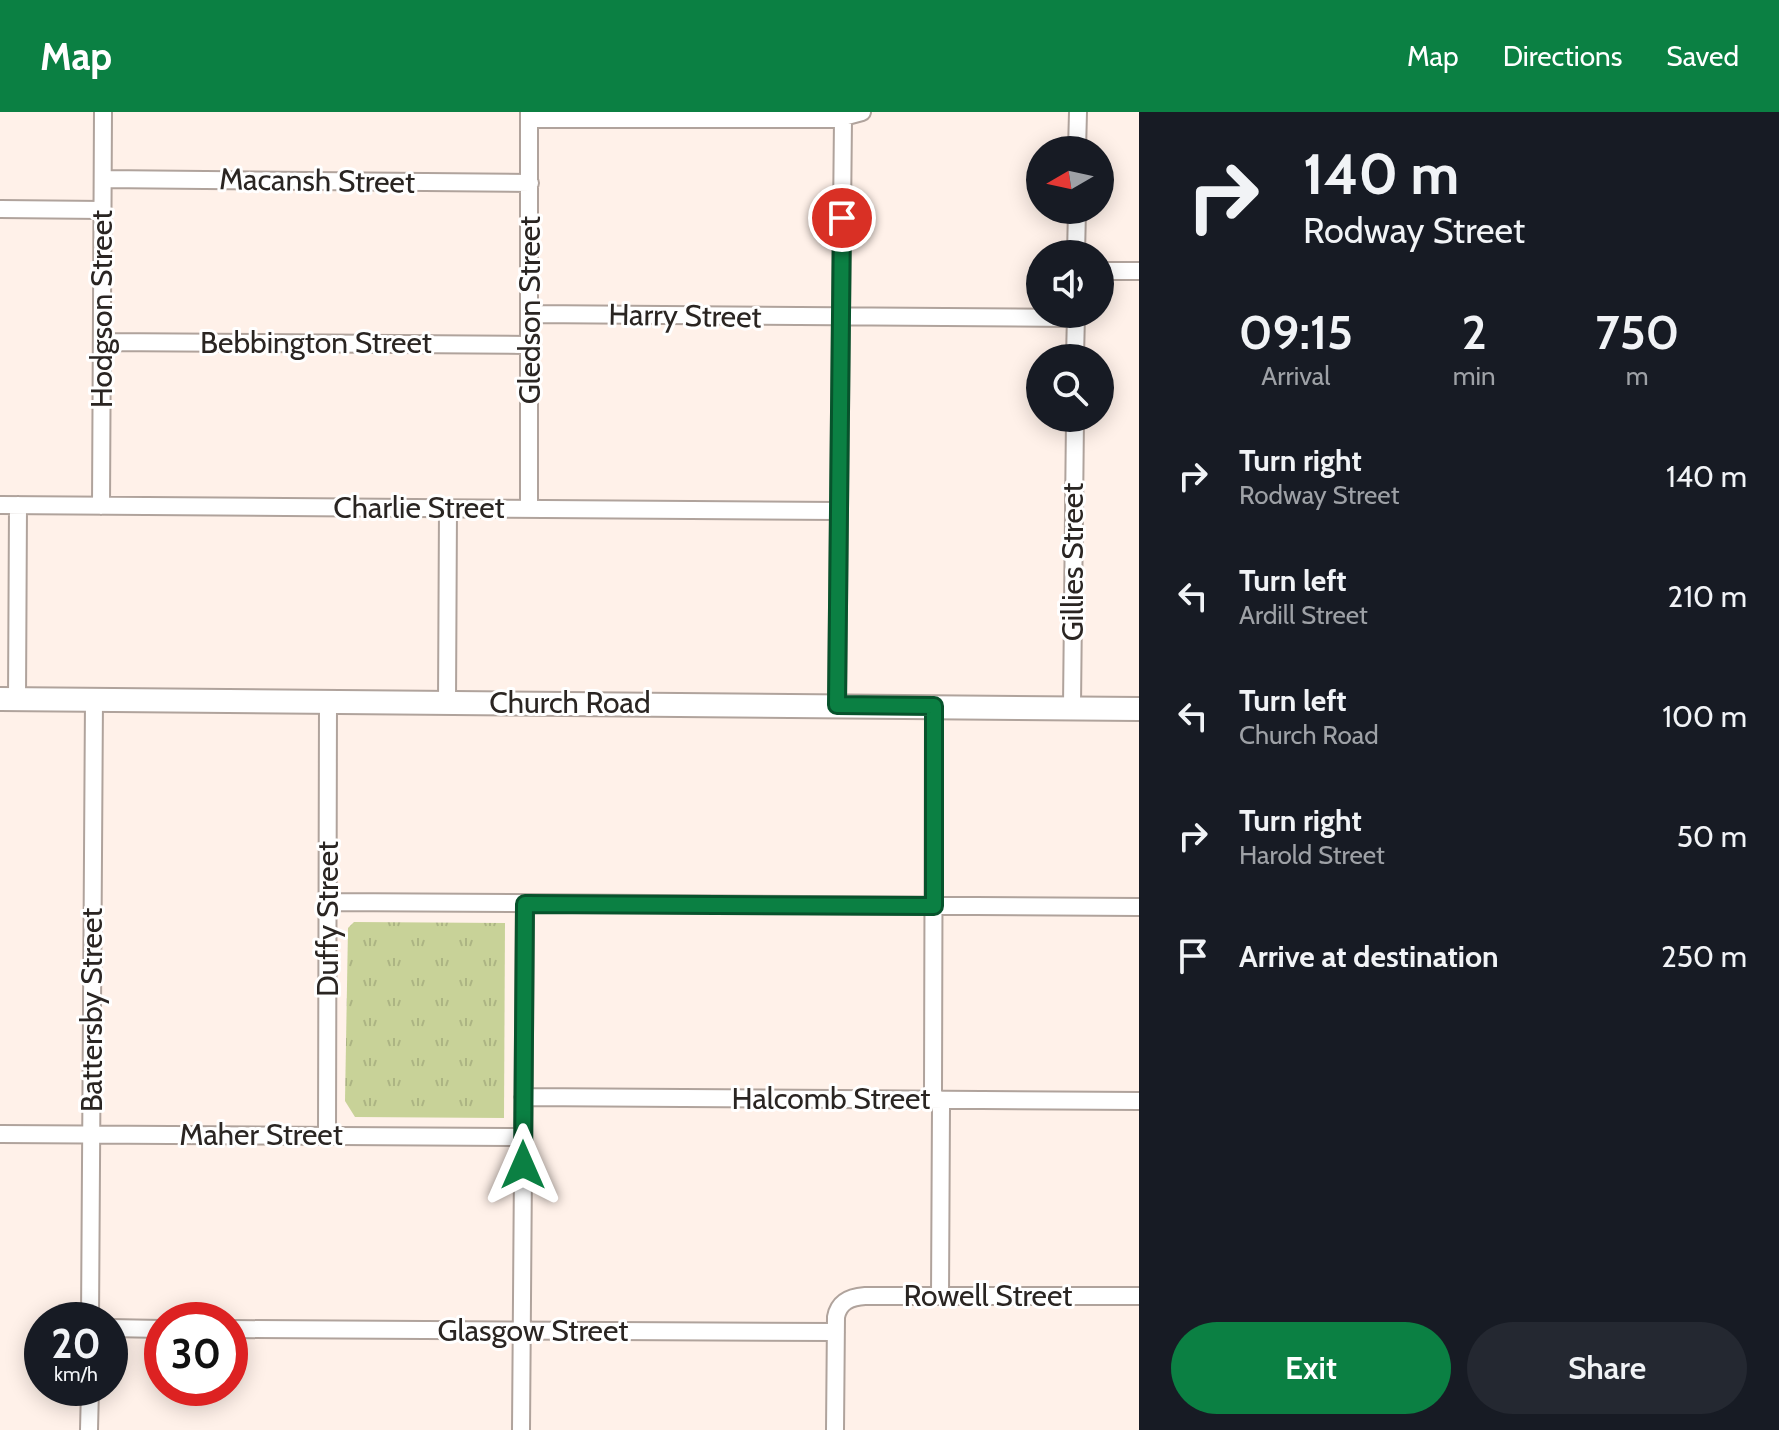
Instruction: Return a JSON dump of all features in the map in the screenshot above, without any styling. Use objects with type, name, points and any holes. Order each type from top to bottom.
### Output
[{"type":"street","name":"Hodgson Street","points":[[101,506],[103,112]]},
{"type":"street","points":[[529,115],[729,115],[843,119],[862,112]]},
{"type":"street","points":[[1077,136],[1078,112]]},
{"type":"street","name":"Gledson Street","points":[[529,115],[529,509]]},
{"type":"street","points":[[837,705],[843,119]]},
{"type":"street","name":"Macansh Street","points":[[103,179],[530,183]]},
{"type":"street","points":[[0,209],[103,210]]},
{"type":"street","points":[[1114,271],[1139,271]]},
{"type":"street","name":"Harry Street","points":[[530,314],[1026,316]]},
{"type":"street","name":"Bebbington Street","points":[[102,342],[529,345]]},
{"type":"street","name":"Gillies Street","points":[[1072,706],[1075,432]]},
{"type":"street","name":"Charlie Street","points":[[0,505],[839,511]]},
{"type":"street","points":[[8,700],[18,505]]},
{"type":"street","points":[[447,702],[448,508]]},
{"type":"street","name":"Church Road","points":[[8,700],[1072,706],[1139,709]]},
{"type":"street","name":"Battersby Street","points":[[90,1302],[94,700]]},
{"type":"street","name":"Duffy Street","points":[[327,1136],[328,701]]},
{"type":"street","points":[[934,706],[933,1093],[941,1115],[940,1296]]},
{"type":"street","points":[[328,902],[1139,907]]},
{"type":"street","points":[[521,1430],[525,904]]},
{"type":"street","name":"Halcomb Street","points":[[523,1097],[1139,1101]]},
{"type":"street","name":"Maher Street","points":[[0,1134],[523,1137]]},
{"type":"street","name":"Rowell Street","points":[[836,1332],[839,1307],[857,1297],[1139,1296]]},
{"type":"street","name":"Glasgow Street","points":[[248,1329],[836,1332]]},
{"type":"street","points":[[835,1430],[836,1332]]},
{"type":"street","points":[[89,1430],[90,1406]]},
{"type":"green space","points":[[354,922],[505,923],[504,1118],[355,1117],[345,1101],[348,928]]},
{"type":"route","points":[[523,1165],[525,904],[934,906],[934,706],[837,705],[842,218]]}]
